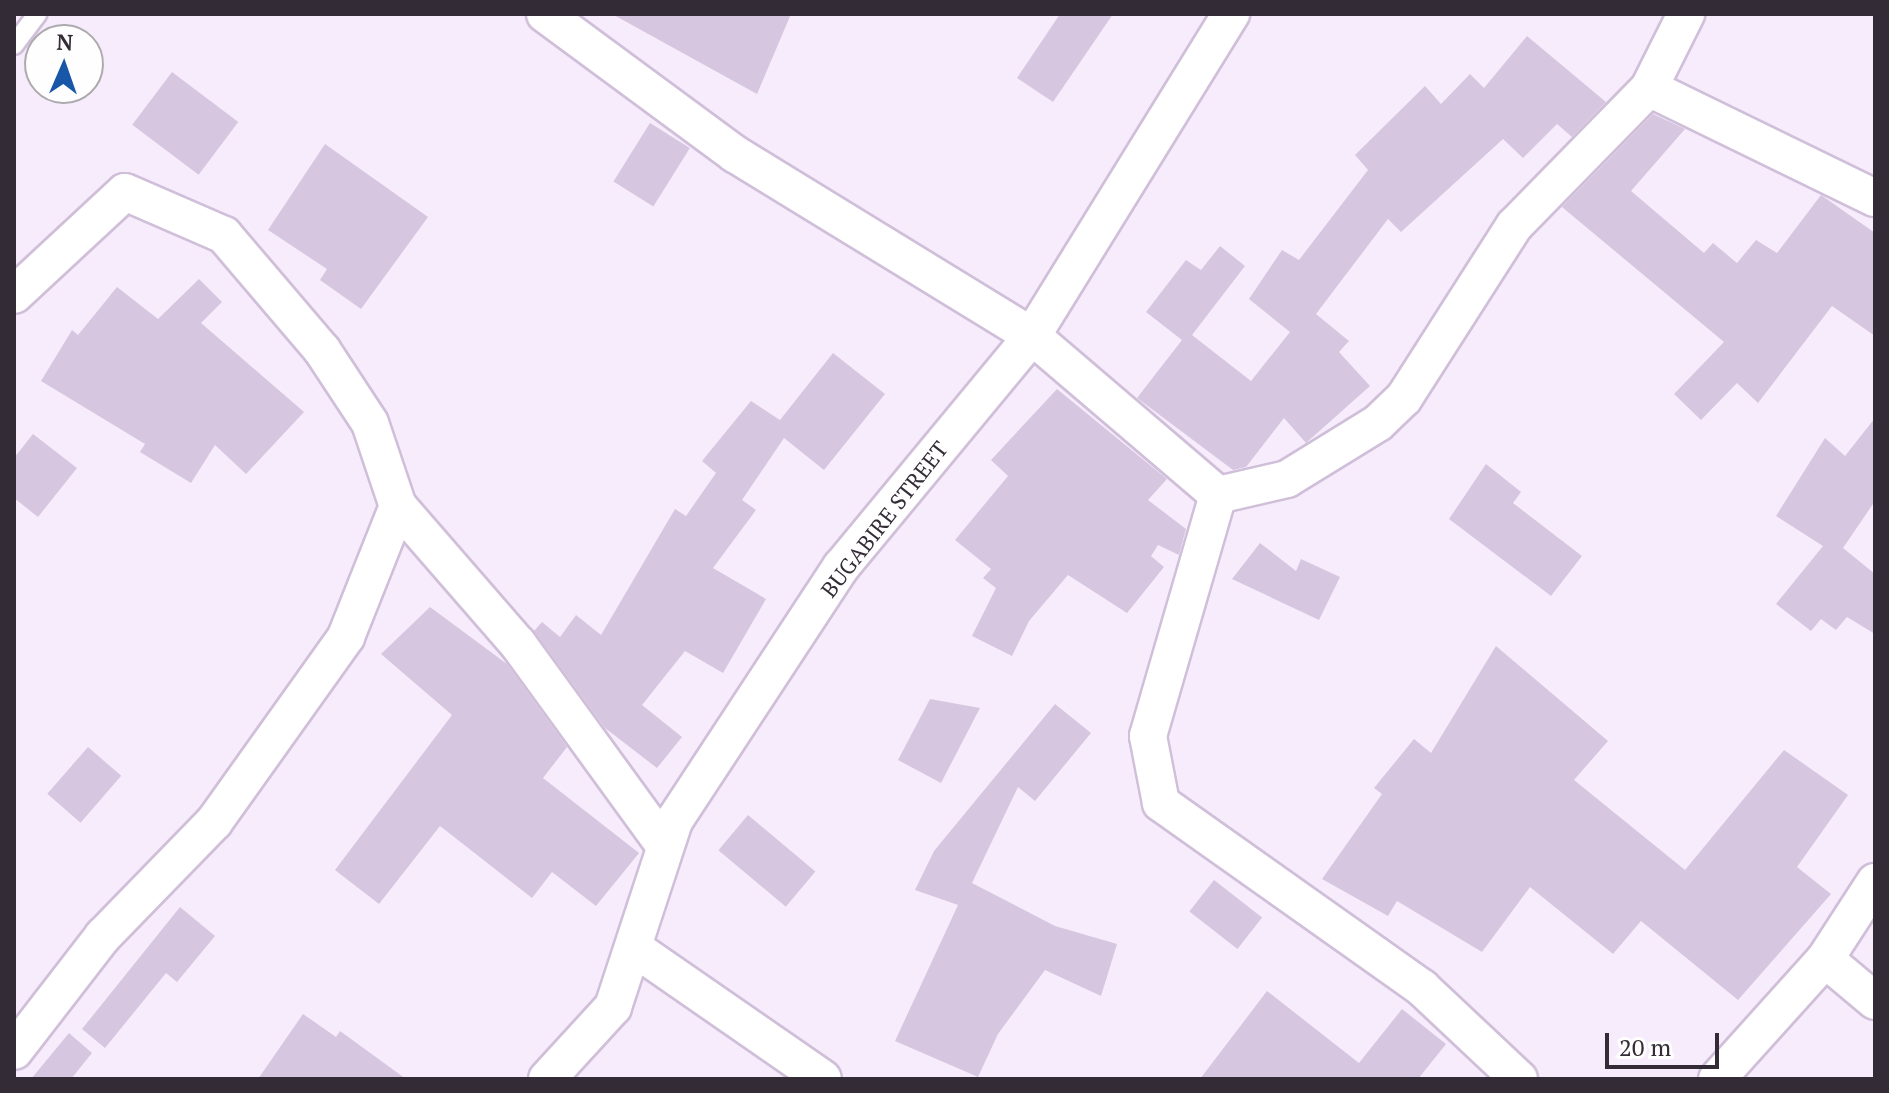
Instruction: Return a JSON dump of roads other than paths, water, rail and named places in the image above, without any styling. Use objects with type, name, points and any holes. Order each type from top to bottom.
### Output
[{"type":"street","points":[[545,14],[735,154],[1032,336],[1218,495]]},
{"type":"street","name":"BUGABIRE STREET","points":[[547,1079],[613,1007],[637,950],[647,888],[664,845],[841,567],[1032,336],[1231,14]]},
{"type":"street","points":[[1218,495],[1287,479],[1378,423],[1404,398],[1514,226],[1649,88],[1686,14]]},
{"type":"street","points":[[1649,88],[1875,198]]},
{"type":"street","points":[[14,295],[125,192],[224,235],[322,350],[370,423],[398,506],[518,644],[664,845]]},
{"type":"street","points":[[1218,495],[1148,736],[1161,803],[1422,988],[1519,1079]]},
{"type":"street","points":[[14,1051],[103,936],[214,822],[346,637],[398,506]]},
{"type":"street","points":[[1717,1079],[1825,959],[1875,882]]},
{"type":"street","points":[[637,950],[823,1079]]},
{"type":"street","points":[[1825,959],[1875,1001]]},
{"type":"lane","points":[[14,45],[37,14]]}]
